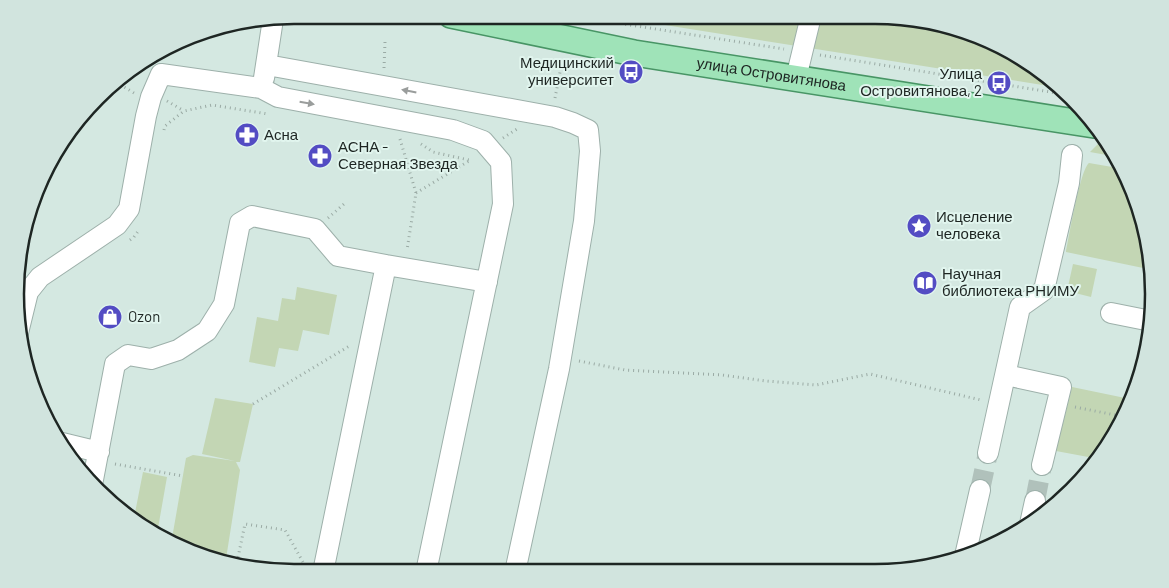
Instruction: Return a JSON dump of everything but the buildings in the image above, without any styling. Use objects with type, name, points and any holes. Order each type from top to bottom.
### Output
[{"type":"main road","name":"улица Островитянова","points":[[496,24],[634,53],[1084,123]]},
{"type":"lane","points":[[261,88],[267,66],[272,24]]},
{"type":"lane","points":[[796,78],[809,24]]},
{"type":"lane","points":[[267,66],[555,117],[588,130],[590,151],[584,221],[560,358],[517,564]]},
{"type":"lane","points":[[24,291],[55,266],[117,225],[129,209],[146,116],[151,97],[161,74],[261,88],[278,97],[453,130],[483,141],[501,162],[503,204],[428,564]]},
{"type":"lane","points":[[453,130],[457,100]]},
{"type":"lane","points":[[988,453],[1020,307],[1044,290],[1069,183],[1072,155]]},
{"type":"lane","points":[[94,475],[115,364],[128,355],[151,359],[178,350],[207,331],[224,304],[240,223],[252,216],[315,229],[338,256],[487,282]]},
{"type":"lane","points":[[327,564],[373,331],[395,266]]},
{"type":"lane","points":[[1111,313],[1144,320]]},
{"type":"lane","points":[[1006,375],[1061,387],[1042,465]]},
{"type":"lane","points":[[71,446],[98,456]]},
{"type":"lane","points":[[967,548],[980,490]]},
{"type":"lane","points":[[1032,514],[1035,501]]},
{"type":"path","points":[[383,73],[385,42]]},
{"type":"path","points":[[554,100],[560,67]]},
{"type":"path","points":[[163,136],[165,126],[184,111],[212,106],[271,115]]},
{"type":"path","points":[[395,266],[416,193],[399,134],[404,136]]},
{"type":"path","points":[[416,142],[433,152],[470,160]]},
{"type":"path","points":[[126,242],[134,237],[144,223]]},
{"type":"path","points":[[253,404],[373,331]]},
{"type":"path","points":[[560,358],[625,370],[722,375],[766,382],[816,385],[870,374],[999,404]]},
{"type":"path","points":[[1057,403],[1116,416]]},
{"type":"path","points":[[98,456],[183,476]]},
{"type":"path","points":[[238,558],[246,524],[285,530],[304,564]]},
{"type":"green space","points":[[659,24],[893,24],[910,26],[945,33],[978,44],[1025,69],[1047,86]]},
{"type":"green space","points":[[1100,144],[1107,155],[1090,152]]},
{"type":"green space","points":[[1089,163],[1113,167],[1131,207],[1140,241],[1144,268],[1066,252],[1072,219]]},
{"type":"green space","points":[[1073,264],[1097,269],[1091,297],[1067,291]]},
{"type":"green space","points":[[297,287],[337,295],[329,335],[303,330],[298,351],[279,348],[275,367],[249,362],[257,317],[278,321],[282,298],[295,300]]},
{"type":"green space","points":[[1072,387],[1125,398],[1109,429],[1090,457],[1056,451]]},
{"type":"green space","points":[[215,398],[253,404],[240,462],[236,462],[240,470],[227,556],[191,544],[173,535],[186,458],[193,455],[235,461],[202,454]]},
{"type":"green space","points":[[143,472],[167,477],[158,527],[135,512]]},
{"type":"tunnel","points":[[980,490],[988,453]]},
{"type":"tunnel","points":[[1035,501],[1042,465]]},
{"type":"place","name":"Медицинский университет","points":[[631,72]]},
{"type":"place","name":"Улица Островитянова, 2","points":[[999,83]]},
{"type":"place","name":"Асна","points":[[247,135]]},
{"type":"place","name":"АСНА - Северная Звезда","points":[[320,156]]},
{"type":"place","name":"Исцеление человека","points":[[919,226]]},
{"type":"place","name":"Научная библиотека РНИМУ","points":[[925,283]]},
{"type":"place","name":"Ozon","points":[[110,317]]}]
